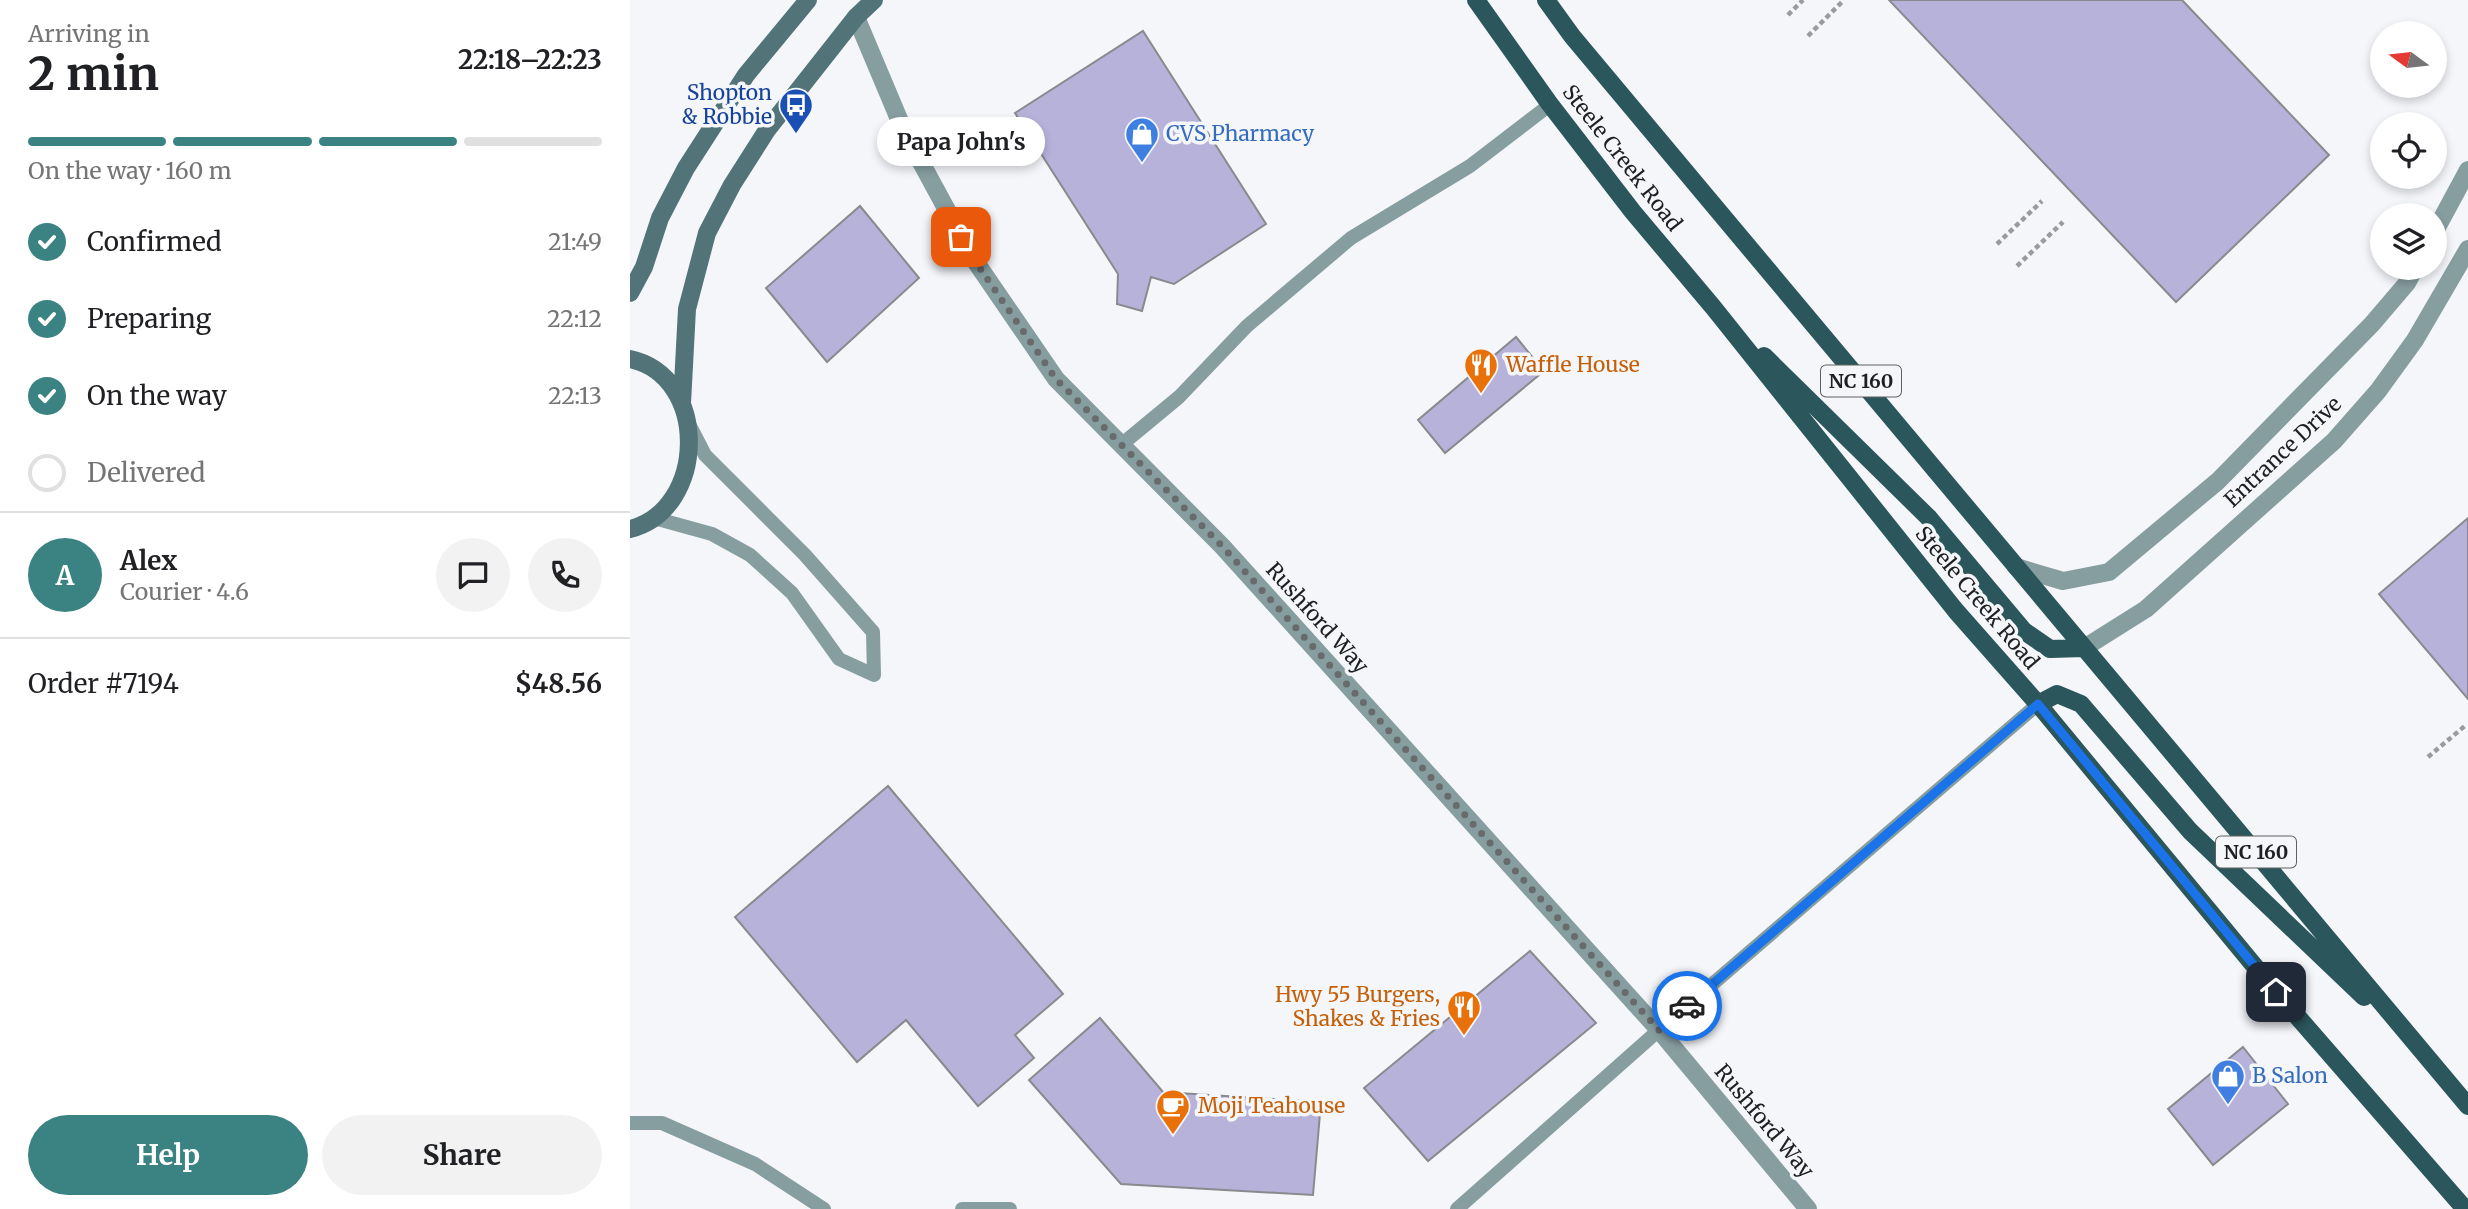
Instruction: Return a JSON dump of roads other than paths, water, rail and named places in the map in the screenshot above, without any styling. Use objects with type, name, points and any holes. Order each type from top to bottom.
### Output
[{"type":"main road","name":"Steele Creek Road","points":[[1476,0],[1549,103],[1633,212],[1713,307],[1947,601],[2038,704],[2276,992],[2465,1209]]},
{"type":"main road","name":"Steele Creek Road","points":[[1546,0],[1590,57],[2468,1106]]},
{"type":"main road","points":[[1713,307],[1929,518],[2024,631],[2050,649],[2084,648]]},
{"type":"main road","points":[[2038,704],[2057,694],[2081,704],[2190,831],[2427,1057]]},
{"type":"street","points":[[630,293],[644,267],[660,218],[686,168],[746,75],[807,0]]},
{"type":"street","points":[[682,403],[687,309],[707,233],[732,185],[767,130],[856,17],[874,0]]},
{"type":"street","name":"Rushford Way","points":[[856,17],[904,131],[973,258],[1056,379],[1222,546],[1659,1030],[1808,1209]]},
{"type":"street","points":[[2447,209],[2468,170]]},
{"type":"street","name":"Entrance Drive","points":[[2084,648],[2146,609],[2334,441],[2378,391],[2415,340],[2468,249]]},
{"type":"street","name":"Entrance Drive","points":[[2016,567],[2063,581],[2109,572],[2217,481],[2246,453],[2372,324],[2409,280]]},
{"type":"street","points":[[630,359],[661,375],[682,403],[689,423],[687,470],[675,497],[642,525],[630,543]]},
{"type":"lane","points":[[1121,445],[1179,397],[1247,326],[1350,238],[1470,166],[1549,103]]},
{"type":"lane","points":[[642,525],[712,534],[750,555],[792,593],[839,659],[874,675],[873,632],[805,555],[705,455],[689,423]]},
{"type":"lane","points":[[1457,1209],[1659,1030],[2038,704]]},
{"type":"lane","points":[[630,1123],[662,1124],[755,1164],[824,1209]]},
{"type":"lane","points":[[962,1209],[1010,1209]]},
{"type":"place","name":"Shopton & Robbie","points":[[796,135]]},
{"type":"place","name":"CVS Pharmacy","points":[[1142,164]]},
{"type":"place","name":"Papa John's","points":[[961,237]]},
{"type":"place","name":"Waffle House","points":[[1481,395]]},
{"type":"place","name":"Hwy 55 Burgers, Shakes & Fries","points":[[1464,1037]]},
{"type":"place","name":"B Salon","points":[[2228,1106]]},
{"type":"place","name":"Moji Teahouse","points":[[1173,1136]]}]
